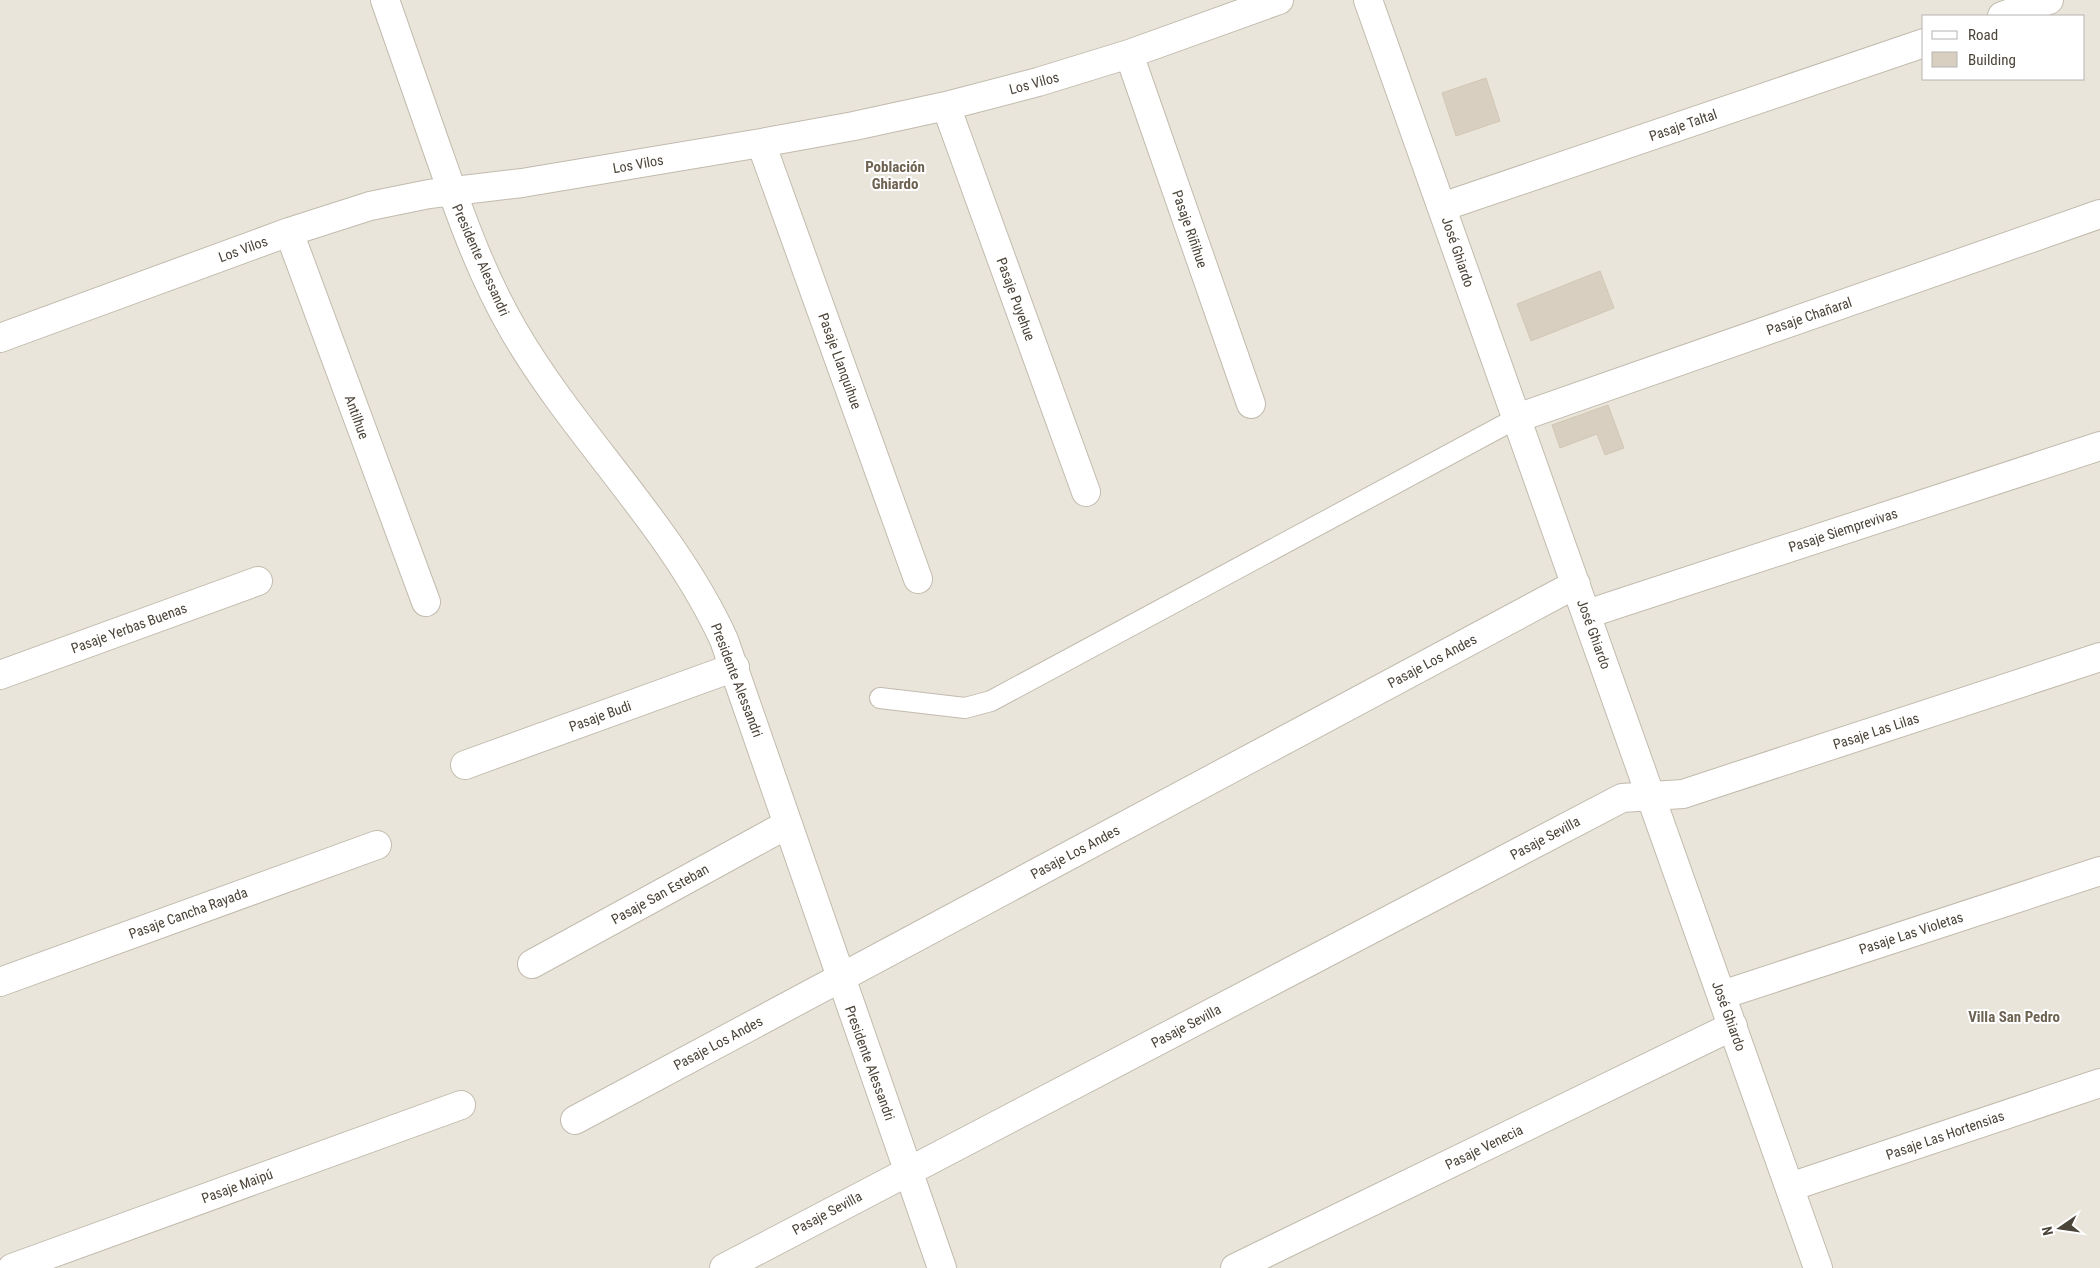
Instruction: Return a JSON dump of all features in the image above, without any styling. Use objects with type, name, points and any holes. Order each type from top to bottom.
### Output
[{"type":"street","name":"Presidente Alessandri","points":[[385,0],[470,244],[514,332],[545,378],[676,554],[712,614],[735,667],[840,978],[942,1268]]},
{"type":"street","name":"Los Vilos","points":[[0,338],[288,232],[370,206],[421,196],[522,184],[761,143],[854,126],[946,106],[1038,82],[1130,54],[1279,0]]},
{"type":"street","name":"José Ghiardo","points":[[1368,0],[1818,1268]]},
{"type":"street","points":[[2005,15],[2050,0]]},
{"type":"street","name":"Pasaje Taltal","points":[[1442,208],[1922,44]]},
{"type":"street","name":"Pasaje Riñihue","points":[[1130,54],[1251,404]]},
{"type":"street","name":"Pasaje Puyehue","points":[[946,106],[1086,492]]},
{"type":"street","name":"Pasaje Llanquihue","points":[[761,143],[918,579]]},
{"type":"street","name":"Pasaje Chañaral","points":[[1517,418],[2100,214]]},
{"type":"street","name":"Antilhue","points":[[288,232],[426,602]]},
{"type":"street","name":"Pasaje Siemprevivas","points":[[1587,614],[2100,446]]},
{"type":"street","name":"Pasaje Yerbas Buenas","points":[[0,675],[258,580]]},
{"type":"street","name":"Pasaje Los Andes","points":[[575,1120],[1576,584]]},
{"type":"street","name":"Pasaje Las Lilas","points":[[1652,796],[1684,794],[2100,657]]},
{"type":"street","name":"Pasaje Budi","points":[[465,765],[735,667]]},
{"type":"street","name":"Pasaje Sevilla","points":[[724,1268],[908,1170],[1622,798],[1652,796]]},
{"type":"street","name":"Pasaje San Esteban","points":[[532,964],[788,824]]},
{"type":"street","name":"Pasaje Cancha Rayada","points":[[0,982],[377,845]]},
{"type":"street","name":"Pasaje Las Violetas","points":[[1722,995],[2100,871]]},
{"type":"street","name":"Pasaje Venecia","points":[[1235,1268],[1733,1026]]},
{"type":"street","name":"Pasaje Las Hortensias","points":[[1790,1187],[2100,1083]]},
{"type":"street","name":"Pasaje Maipú","points":[[12,1268],[461,1105]]},
{"type":"lane","points":[[880,698],[965,708],[990,701],[1517,418]]},
{"type":"shaded area","points":[[0,0],[2100,0],[2100,1268],[0,1268]]},
{"type":"building","points":[[1486,78],[1500,121],[1456,136],[1442,93]]},
{"type":"building","points":[[1600,271],[1614,308],[1531,341],[1517,304]]},
{"type":"building","points":[[1608,405],[1624,448],[1605,455],[1597,434],[1560,448],[1552,425]]},
{"type":"district","name":"Población Ghiardo","points":[[895,176]]},
{"type":"district","name":"Villa San Pedro","points":[[2014,1017]]}]
